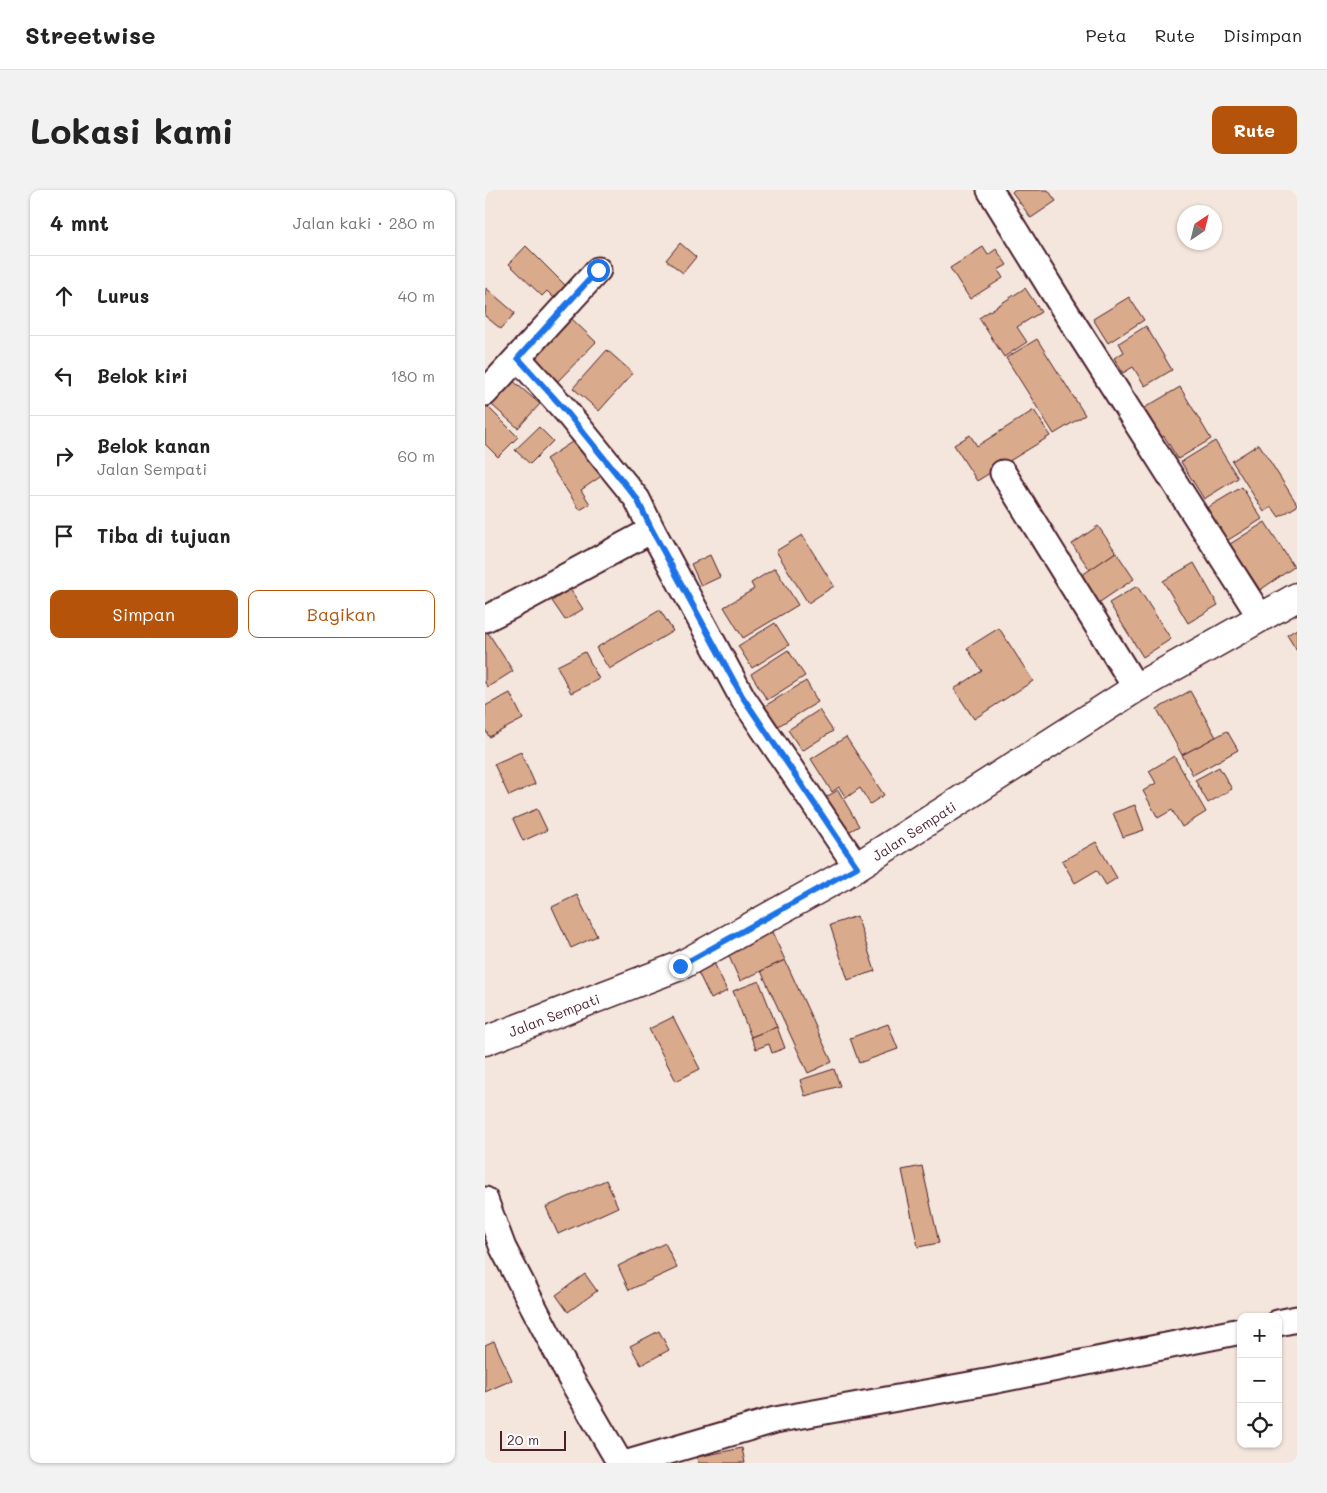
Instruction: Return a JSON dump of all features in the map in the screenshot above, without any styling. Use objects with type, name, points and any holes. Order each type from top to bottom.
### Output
[{"type":"street","points":[[990,190],[1261,618]]},
{"type":"street","points":[[485,393],[598,270]]},
{"type":"street","points":[[518,358],[565,410],[637,499],[742,696],[857,867]]},
{"type":"street","points":[[1003,472],[1136,688]]},
{"type":"street","points":[[485,619],[652,530]]},
{"type":"street","name":"Jalan Sempati","points":[[485,1041],[680,966],[857,867],[1136,688],[1297,597]]},
{"type":"street","points":[[485,1200],[503,1248],[571,1379],[620,1463]]},
{"type":"street","points":[[1282,1322],[1297,1319]]},
{"type":"street","points":[[628,1463],[775,1420],[992,1381],[1237,1332]]},
{"type":"building","points":[[1014,190],[1048,190],[1056,201],[1031,218],[1012,192]]},
{"type":"building","points":[[680,243],[696,257],[683,273],[666,260]]},
{"type":"building","points":[[526,246],[569,289],[557,301],[547,291],[542,296],[509,264]]},
{"type":"building","points":[[983,247],[988,255],[996,249],[1007,265],[998,270],[1003,278],[970,299],[950,268]]},
{"type":"building","points":[[486,288],[515,313],[501,329],[485,316]]},
{"type":"building","points":[[1025,288],[1041,312],[1017,327],[1027,342],[1004,357],[979,318]]},
{"type":"building","points":[[1129,297],[1144,320],[1108,343],[1093,319]]},
{"type":"building","points":[[570,317],[596,342],[556,383],[530,358]]},
{"type":"building","points":[[1146,326],[1172,370],[1145,386],[1133,367],[1123,373],[1114,358],[1124,352],[1119,343]]},
{"type":"building","points":[[1037,339],[1085,415],[1054,434],[1006,358]]},
{"type":"building","points":[[607,350],[633,373],[599,411],[573,388]]},
{"type":"building","points":[[505,374],[540,404],[518,428],[485,399]]},
{"type":"building","points":[[1180,387],[1211,439],[1178,459],[1164,436],[1152,444],[1134,414]]},
{"type":"building","points":[[485,404],[518,437],[498,457],[485,444]]},
{"type":"building","points":[[1034,410],[1050,436],[977,481],[954,445],[970,435],[977,446]]},
{"type":"building","points":[[539,427],[553,441],[530,464],[515,450]]},
{"type":"building","points":[[578,438],[603,475],[581,490],[590,504],[580,510],[546,459]]},
{"type":"building","points":[[1215,441],[1238,478],[1204,499],[1181,462]]},
{"type":"building","points":[[1259,444],[1297,504],[1297,506],[1279,517],[1272,507],[1264,512],[1232,461]]},
{"type":"building","points":[[1242,487],[1262,519],[1225,542],[1205,509]]},
{"type":"building","points":[[1265,522],[1294,567],[1260,590],[1230,544]]},
{"type":"building","points":[[1098,526],[1116,552],[1090,570],[1072,544]]},
{"type":"building","points":[[802,535],[834,586],[808,603],[776,551]]},
{"type":"building","points":[[1116,552],[1134,579],[1091,608],[1073,581]]},
{"type":"building","points":[[710,555],[720,577],[701,586],[691,564]]},
{"type":"building","points":[[1194,563],[1218,605],[1188,623],[1163,581]]},
{"type":"building","points":[[775,568],[798,605],[743,638],[724,607],[754,589],[751,583]]},
{"type":"building","points":[[1137,586],[1171,639],[1143,657],[1109,603]]},
{"type":"building","points":[[570,589],[583,609],[565,620],[552,601]]},
{"type":"building","points":[[660,610],[673,631],[609,669],[596,648]]},
{"type":"building","points":[[775,623],[789,645],[752,668],[738,646]]},
{"type":"building","points":[[485,628],[513,671],[488,687],[485,683]]},
{"type":"building","points":[[999,628],[1033,681],[974,719],[954,689],[982,671],[967,648]]},
{"type":"building","points":[[1297,629],[1297,651],[1287,635]]},
{"type":"building","points":[[788,650],[805,676],[767,700],[751,674]]},
{"type":"building","points":[[585,652],[599,679],[571,693],[557,666]]},
{"type":"building","points":[[806,681],[818,702],[775,728],[763,707]]},
{"type":"building","points":[[1190,691],[1216,737],[1182,755],[1157,709]]},
{"type":"building","points":[[510,693],[523,719],[489,737],[485,729],[485,706]]},
{"type":"building","points":[[819,710],[833,731],[802,751],[788,730]]},
{"type":"building","points":[[1227,731],[1238,750],[1193,775],[1182,755]]},
{"type":"building","points":[[846,737],[884,795],[870,804],[860,788],[846,798],[839,787],[832,792],[811,759]]},
{"type":"building","points":[[521,752],[535,784],[509,796],[494,764]]},
{"type":"building","points":[[1174,756],[1206,812],[1182,827],[1172,810],[1158,818],[1143,791],[1156,783],[1149,771]]},
{"type":"building","points":[[1219,767],[1232,789],[1208,803],[1195,780]]},
{"type":"building","points":[[838,790],[859,826],[843,835],[821,800]]},
{"type":"building","points":[[1135,805],[1144,830],[1123,837],[1113,813]]},
{"type":"building","points":[[537,809],[547,830],[523,841],[513,819]]},
{"type":"building","points":[[1096,842],[1117,878],[1106,885],[1097,870],[1075,883],[1062,861]]},
{"type":"building","points":[[577,895],[597,936],[571,948],[552,907]]},
{"type":"building","points":[[857,916],[875,971],[848,980],[830,925]]},
{"type":"building","points":[[772,932],[785,960],[740,981],[727,952]]},
{"type":"building","points":[[711,956],[727,991],[711,999],[694,964]]},
{"type":"building","points":[[785,960],[832,1062],[808,1073],[761,971]]},
{"type":"building","points":[[759,981],[777,1027],[751,1037],[733,991]]},
{"type":"building","points":[[673,1017],[700,1069],[676,1081],[649,1029]]},
{"type":"building","points":[[888,1024],[898,1049],[859,1063],[850,1038]]},
{"type":"building","points":[[777,1027],[785,1048],[772,1053],[769,1044],[756,1049],[751,1037]]},
{"type":"building","points":[[834,1069],[840,1086],[805,1096],[800,1080]]},
{"type":"building","points":[[922,1166],[939,1243],[918,1247],[902,1170]]},
{"type":"building","points":[[606,1180],[618,1207],[558,1234],[546,1207]]},
{"type":"building","points":[[665,1243],[677,1268],[629,1290],[618,1266]]},
{"type":"building","points":[[585,1274],[597,1291],[568,1312],[556,1295]]},
{"type":"building","points":[[659,1331],[669,1350],[641,1365],[630,1346]]},
{"type":"building","points":[[494,1341],[512,1380],[485,1392],[485,1345]]},
{"type":"building","points":[[742,1448],[745,1463],[698,1463],[697,1457]]},
{"type":"route","points":[[598,270],[518,358],[594,444],[637,499],[742,696],[857,867],[680,966]]}]
